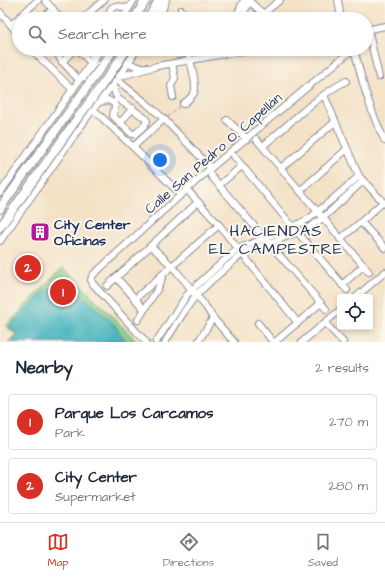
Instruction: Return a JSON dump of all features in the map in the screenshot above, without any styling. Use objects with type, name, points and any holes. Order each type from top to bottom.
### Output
[{"type":"main road","points":[[138,12],[146,0]]},
{"type":"main road","points":[[152,12],[159,0]]},
{"type":"main road","points":[[160,12],[164,0]]},
{"type":"main road","points":[[0,209],[109,56]]},
{"type":"main road","points":[[0,227],[121,56]]},
{"type":"main road","points":[[0,232],[7,218]]},
{"type":"street","points":[[25,12],[38,0]]},
{"type":"street","points":[[45,0],[55,12]]},
{"type":"street","points":[[127,12],[134,0]]},
{"type":"street","points":[[162,12],[169,0]]},
{"type":"street","points":[[248,0],[261,12]]},
{"type":"street","points":[[240,12],[248,0]]},
{"type":"street","points":[[244,12],[248,0]]},
{"type":"street","points":[[265,12],[280,0]]},
{"type":"street","points":[[338,0],[340,12]]},
{"type":"street","points":[[90,12],[102,1]]},
{"type":"street","points":[[109,12],[116,6],[129,8]]},
{"type":"street","points":[[50,12],[53,9]]},
{"type":"street","points":[[0,12],[11,25]]},
{"type":"street","points":[[373,28],[385,26]]},
{"type":"street","points":[[373,53],[379,77]]},
{"type":"street","points":[[38,56],[73,90]]},
{"type":"street","points":[[59,56],[62,62],[80,79]]},
{"type":"street","points":[[62,62],[68,56]]},
{"type":"street","points":[[86,56],[93,61]]},
{"type":"street","points":[[90,56],[93,61]]},
{"type":"street","points":[[0,193],[96,56]]},
{"type":"street","points":[[0,241],[132,56]]},
{"type":"street","points":[[184,104],[192,96],[195,89],[189,56]]},
{"type":"street","points":[[128,62],[140,68],[172,64],[205,56]]},
{"type":"street","name":"Calle San Pedro O. Capellán","points":[[146,342],[93,284],[91,278],[92,276],[211,168],[346,56]]},
{"type":"street","points":[[356,56],[365,91],[385,141]]},
{"type":"street","points":[[80,79],[87,77],[101,62],[104,61],[112,65],[114,71],[103,89],[101,100]]},
{"type":"street","points":[[172,64],[175,78],[171,86],[173,97]]},
{"type":"street","points":[[116,80],[157,66]]},
{"type":"street","points":[[101,100],[108,100],[114,103],[114,118],[131,134],[134,135],[147,122],[147,119],[116,96],[116,80]]},
{"type":"street","points":[[116,80],[145,102],[164,119],[211,168]]},
{"type":"street","points":[[262,146],[334,87],[346,81]]},
{"type":"street","points":[[324,95],[359,176],[384,203],[340,239]]},
{"type":"street","points":[[113,114],[124,102]]},
{"type":"street","points":[[120,123],[133,108]]},
{"type":"street","points":[[93,109],[181,195]]},
{"type":"street","points":[[133,147],[164,119]]},
{"type":"street","points":[[227,120],[247,139]]},
{"type":"street","points":[[281,168],[335,122]]},
{"type":"street","points":[[256,139],[369,272]]},
{"type":"street","points":[[300,191],[347,150]]},
{"type":"street","points":[[234,156],[347,290]]},
{"type":"street","points":[[219,185],[242,166]]},
{"type":"street","points":[[211,176],[326,309]]},
{"type":"street","points":[[165,342],[196,295],[240,252],[270,243],[295,230],[359,176]]},
{"type":"street","points":[[156,342],[184,298],[208,274],[240,252],[264,238],[308,228],[323,218],[363,181]]},
{"type":"street","points":[[190,193],[219,225],[298,322]]},
{"type":"street","points":[[107,286],[198,202]]},
{"type":"street","points":[[361,222],[385,248]]},
{"type":"street","points":[[135,299],[219,225]]},
{"type":"street","points":[[151,246],[172,266],[233,342]]},
{"type":"street","points":[[342,285],[363,266]]},
{"type":"street","points":[[138,320],[158,288],[164,273]]},
{"type":"street","points":[[360,294],[385,273]]},
{"type":"street","points":[[116,277],[144,309]]},
{"type":"street","points":[[258,323],[274,342],[321,303]]},
{"type":"street","points":[[302,342],[337,313]]},
{"type":"street","points":[[198,342],[213,318]]},
{"type":"street","points":[[326,323],[343,342]]},
{"type":"path","points":[[164,119],[184,104]]},
{"type":"green space","points":[[63,267],[138,342],[8,342],[16,335],[6,326]]},
{"type":"water","points":[[63,286],[70,287],[82,295],[113,323],[126,342],[11,342],[18,334],[9,326],[48,289]]},
{"type":"place","name":"City Center Oficinas","points":[[40,232]]},
{"type":"place","name":"City Center","points":[[28,268]]},
{"type":"place","name":"Parque Los Carcamos","points":[[63,292]]},
{"type":"district","name":"HACIENDAS EL CAMPESTRE","points":[[276,239]]}]
